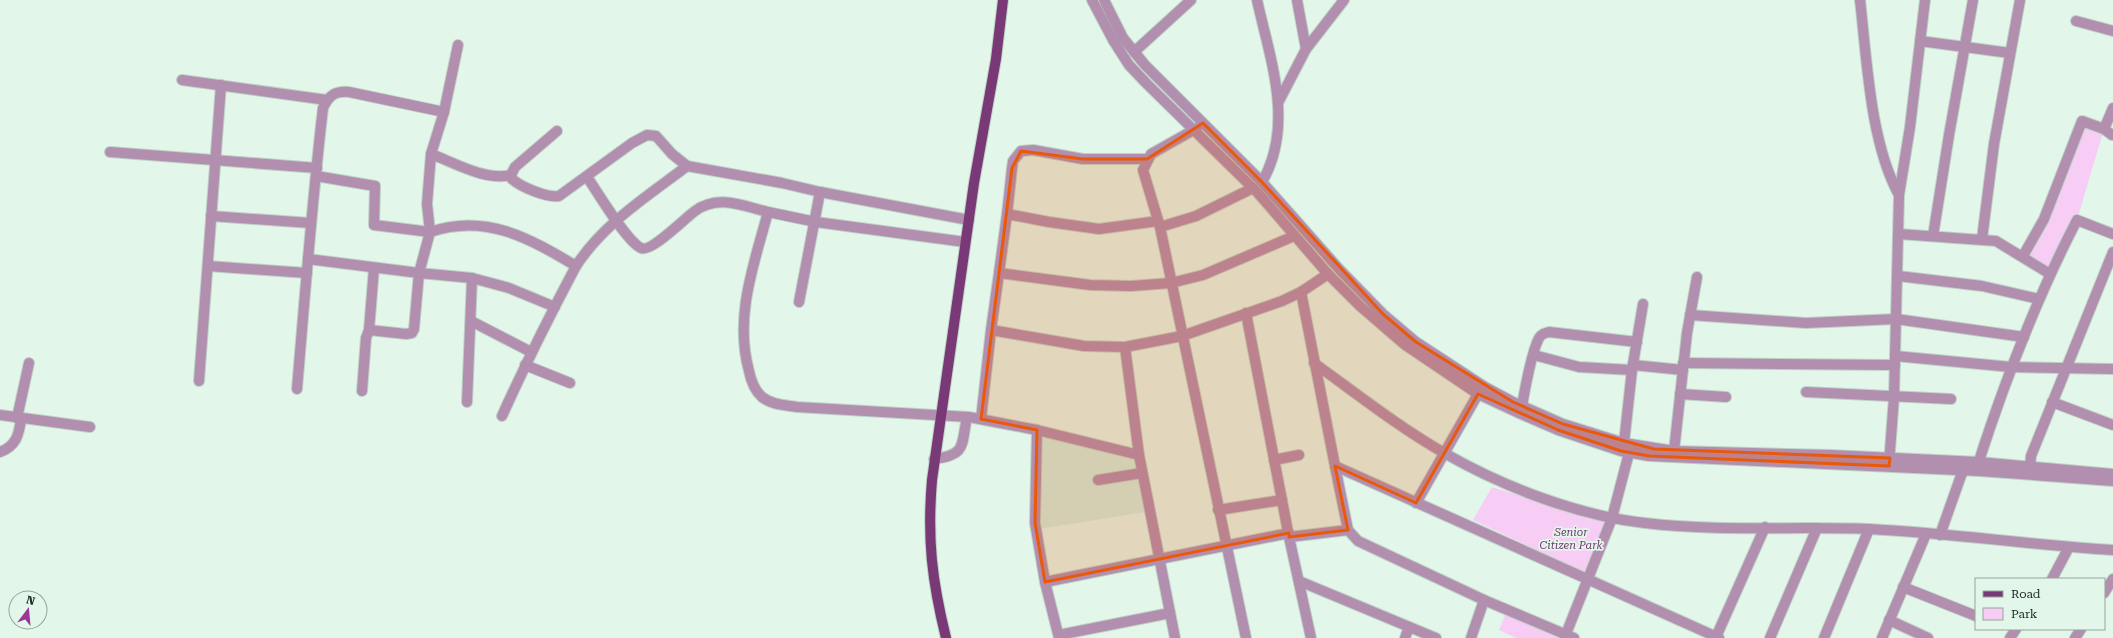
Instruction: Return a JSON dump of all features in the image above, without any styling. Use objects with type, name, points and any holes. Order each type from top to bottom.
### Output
[{"type":"main road","points":[[946,638],[937,600],[930,553],[929,516],[934,459],[968,220],[996,60],[1003,0]]},
{"type":"street","points":[[1092,0],[1113,40],[1129,65],[1193,131],[1253,188],[1328,274],[1365,310],[1404,344],[1478,394],[1558,430],[1629,453],[1677,458],[1889,462],[1963,470],[1977,466],[2113,481]]},
{"type":"street","points":[[1104,0],[1123,38],[1134,52],[1262,182],[1339,269],[1383,314],[1422,346],[1485,386],[1522,406],[1563,424],[1624,443],[1674,451],[1977,466],[2030,466],[2113,474]]},
{"type":"street","points":[[1134,52],[1191,0]]},
{"type":"street","points":[[1258,0],[1279,101],[1277,144],[1269,170],[1262,182]]},
{"type":"street","points":[[1297,0],[1306,50]]},
{"type":"street","points":[[1860,0],[1876,128],[1887,170],[1899,195]]},
{"type":"street","points":[[1889,462],[1894,397],[1899,195],[1910,128],[1925,0]]},
{"type":"street","points":[[1933,236],[1973,0]]},
{"type":"street","points":[[1982,239],[1994,144],[2020,0]]},
{"type":"street","points":[[1279,101],[1306,50],[1341,2]]},
{"type":"street","points":[[2076,21],[2113,31]]},
{"type":"street","points":[[1920,40],[2010,53]]},
{"type":"street","points":[[369,330],[406,334],[412,333],[414,329],[419,273],[430,232],[428,204],[431,154],[444,112],[458,45]]},
{"type":"street","points":[[182,80],[327,100]]},
{"type":"street","points":[[200,381],[221,85]]},
{"type":"street","points":[[298,389],[316,172],[324,108],[327,100],[332,94],[339,91],[349,92],[444,112]]},
{"type":"street","points":[[2023,256],[2044,219],[2082,121],[2111,133],[2113,108]]},
{"type":"street","points":[[1203,123],[1193,131],[1155,151],[1147,159],[1143,170],[1159,224],[1225,545],[1246,638]]},
{"type":"street","points":[[431,154],[485,174],[503,177],[511,175],[515,167],[557,130]]},
{"type":"street","points":[[511,175],[514,181],[554,197],[564,194],[632,143],[647,134],[656,136],[672,154],[687,166],[782,183],[820,192],[968,220]]},
{"type":"street","points":[[981,419],[1013,161],[1021,151],[1033,150],[1083,159],[1147,159]]},
{"type":"street","points":[[110,152],[216,161],[316,172],[375,186],[374,225],[430,232],[448,226],[477,226],[505,230],[537,242],[576,266]]},
{"type":"street","points":[[502,416],[531,352],[576,266],[584,254],[616,220],[687,166]]},
{"type":"street","points":[[587,177],[616,220],[638,246],[647,249],[694,211],[708,203],[726,202],[816,222],[965,242]]},
{"type":"street","points":[[1007,214],[1049,222],[1099,228],[1159,224],[1196,216],[1253,188]]},
{"type":"street","points":[[799,302],[816,222],[820,192]]},
{"type":"street","points":[[768,212],[747,292],[744,322],[746,361],[756,391],[771,402],[797,407],[940,415],[981,419],[1037,430],[1139,455]]},
{"type":"street","points":[[212,216],[311,223]]},
{"type":"street","points":[[1977,466],[2011,367],[2050,274],[2077,220],[2113,234]]},
{"type":"street","points":[[1899,234],[1996,241],[2023,256],[2050,274]]},
{"type":"street","points":[[999,273],[1090,285],[1131,286],[1170,283],[1203,275],[1294,236]]},
{"type":"street","points":[[2030,466],[2030,456],[2113,252]]},
{"type":"street","points":[[308,259],[374,268],[472,278],[510,288],[555,307]]},
{"type":"street","points":[[208,266],[307,273]]},
{"type":"street","points":[[362,391],[374,268]]},
{"type":"street","points":[[991,330],[1084,346],[1125,347],[1182,336],[1246,313],[1301,292],[1328,274]]},
{"type":"street","points":[[1898,276],[1982,286],[2040,299]]},
{"type":"street","points":[[1674,451],[1683,366],[1697,277]]},
{"type":"street","points":[[467,402],[472,278]]},
{"type":"street","points":[[1301,292],[1348,530],[1358,541],[1484,600],[1570,636],[1588,579],[1612,518],[1629,453]]},
{"type":"street","points":[[1624,443],[1633,367],[1643,304]]},
{"type":"street","points":[[1246,313],[1298,581],[1311,638]]},
{"type":"street","points":[[1690,315],[1806,323],[1896,319],[2024,337]]},
{"type":"street","points":[[471,322],[531,352]]},
{"type":"street","points":[[1522,406],[1534,355],[1539,338],[1543,334],[1550,332],[1637,342]]},
{"type":"street","points":[[1125,347],[1142,473],[1175,638]]},
{"type":"street","points":[[1534,355],[1579,367],[1683,366],[1895,360],[2011,367],[2113,369]]},
{"type":"street","points":[[0,452],[8,448],[16,440],[29,363]]},
{"type":"street","points":[[1314,363],[1388,416],[1445,453],[1481,472],[1522,489],[1612,518],[1673,526],[1869,529],[2113,550]]},
{"type":"street","points":[[525,365],[570,383]]},
{"type":"street","points":[[1806,392],[1950,399]]},
{"type":"street","points":[[1416,503],[1478,394]]},
{"type":"street","points":[[1680,394],[1726,397]]},
{"type":"street","points":[[2052,402],[2113,425]]},
{"type":"street","points":[[0,415],[19,419],[90,427]]},
{"type":"street","points":[[934,459],[953,456],[961,449],[967,417]]},
{"type":"street","points":[[1037,430],[1035,523],[1045,582],[1059,637],[1170,613]]},
{"type":"street","points":[[1274,460],[1299,455]]},
{"type":"street","points":[[1335,466],[1717,637],[1765,528]]},
{"type":"street","points":[[1940,535],[1963,470]]},
{"type":"street","points":[[1098,480],[1142,473]]},
{"type":"street","points":[[1218,510],[1282,500]]},
{"type":"street","points":[[1770,638],[1817,528]]},
{"type":"street","points":[[1824,638],[1869,529]]},
{"type":"street","points":[[1045,582],[1225,545],[1289,535],[1348,530]]},
{"type":"street","points":[[1882,638],[1926,534]]},
{"type":"street","points":[[2053,578],[2069,547]]},
{"type":"street","points":[[2105,592],[2113,580]]},
{"type":"street","points":[[1298,581],[1436,638]]},
{"type":"street","points":[[1903,587],[1975,616]]},
{"type":"street","points":[[1471,638],[1484,600]]},
{"type":"street","points":[[1890,620],[1928,638]]},
{"type":"street","points":[[1405,638],[1409,627]]},
{"type":"highlighted area","points":[[1203,123],[1262,182],[1383,314],[1416,342],[1513,402],[1563,424],[1654,449],[1890,458],[1889,466],[1649,456],[1621,451],[1558,430],[1478,394],[1416,503],[1335,466],[1348,530],[1289,537],[1289,533],[1045,582],[1035,523],[1037,430],[981,419],[1012,168],[1021,151],[1083,159],[1147,159]]},
{"type":"shaded area","points":[[1042,435],[1137,459],[1146,512],[1039,529],[1039,480]]},
{"type":"green space","points":[[2082,121],[2104,129],[2077,220],[2050,274],[2023,256]]},
{"type":"green space","name":"Senior Citizen Park","points":[[1492,487],[1605,522],[1587,573],[1473,520]]},
{"type":"green space","points":[[1505,615],[1559,638],[1516,638],[1499,630]]}]
